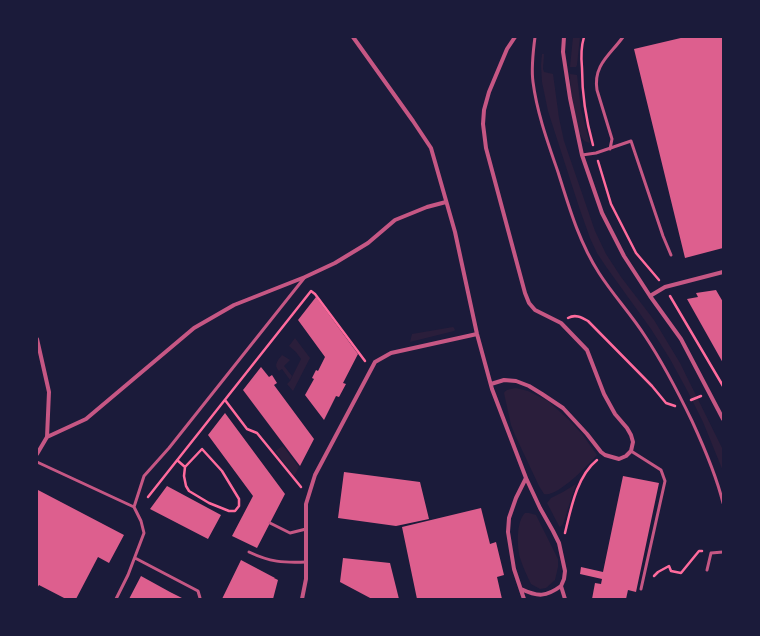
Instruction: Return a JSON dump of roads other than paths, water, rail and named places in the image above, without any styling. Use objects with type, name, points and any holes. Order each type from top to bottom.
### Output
[{"type":"street","points":[[353,37],[431,148],[455,232],[477,334],[490,384],[526,478],[559,543],[566,571],[561,586],[553,592],[543,595],[531,594],[521,589]]},
{"type":"street","points":[[490,384],[504,380],[516,381],[529,386],[563,408],[587,434],[600,452],[619,459],[626,456],[631,451],[633,442],[631,435],[615,414],[604,394],[587,350],[561,323],[535,310],[529,303],[488,156],[483,124],[484,110],[489,92],[507,49],[515,37]]},
{"type":"street","points":[[564,37],[563,52],[570,98],[582,155],[602,213],[624,256],[650,296],[681,339],[723,419]]},
{"type":"street","points":[[47,437],[86,419],[194,328],[234,305],[305,278],[335,263],[368,243],[395,220],[427,207],[446,202]]},
{"type":"street","points":[[650,296],[664,287],[723,272]]},
{"type":"street","points":[[302,599],[306,579],[306,504],[315,475],[375,362],[391,353],[477,334]]},
{"type":"street","points":[[37,339],[49,392],[47,437],[37,454]]},
{"type":"street","points":[[524,599],[514,569],[508,532],[509,518],[516,498],[526,478]]},
{"type":"street","points":[[561,586],[565,599]]},
{"type":"lane","points":[[535,37],[532,74],[538,108],[582,242],[599,274],[653,348],[684,403],[709,459],[723,503]]},
{"type":"lane","points":[[610,149],[612,139],[596,82],[601,65],[607,55],[624,37]]},
{"type":"lane","points":[[582,155],[596,154],[631,141],[663,236],[671,255]]},
{"type":"lane","points":[[134,507],[144,476],[174,442],[305,278]]},
{"type":"lane","points":[[631,451],[661,470],[665,481],[641,589]]},
{"type":"lane","points":[[37,462],[134,507],[144,533],[128,575],[116,599]]},
{"type":"lane","points":[[270,523],[290,533],[306,529]]},
{"type":"lane","points":[[249,552],[262,558],[275,561],[306,562]]},
{"type":"lane","points":[[706,570],[711,553],[723,552]]},
{"type":"lane","points":[[135,558],[198,591],[200,598]]}]
